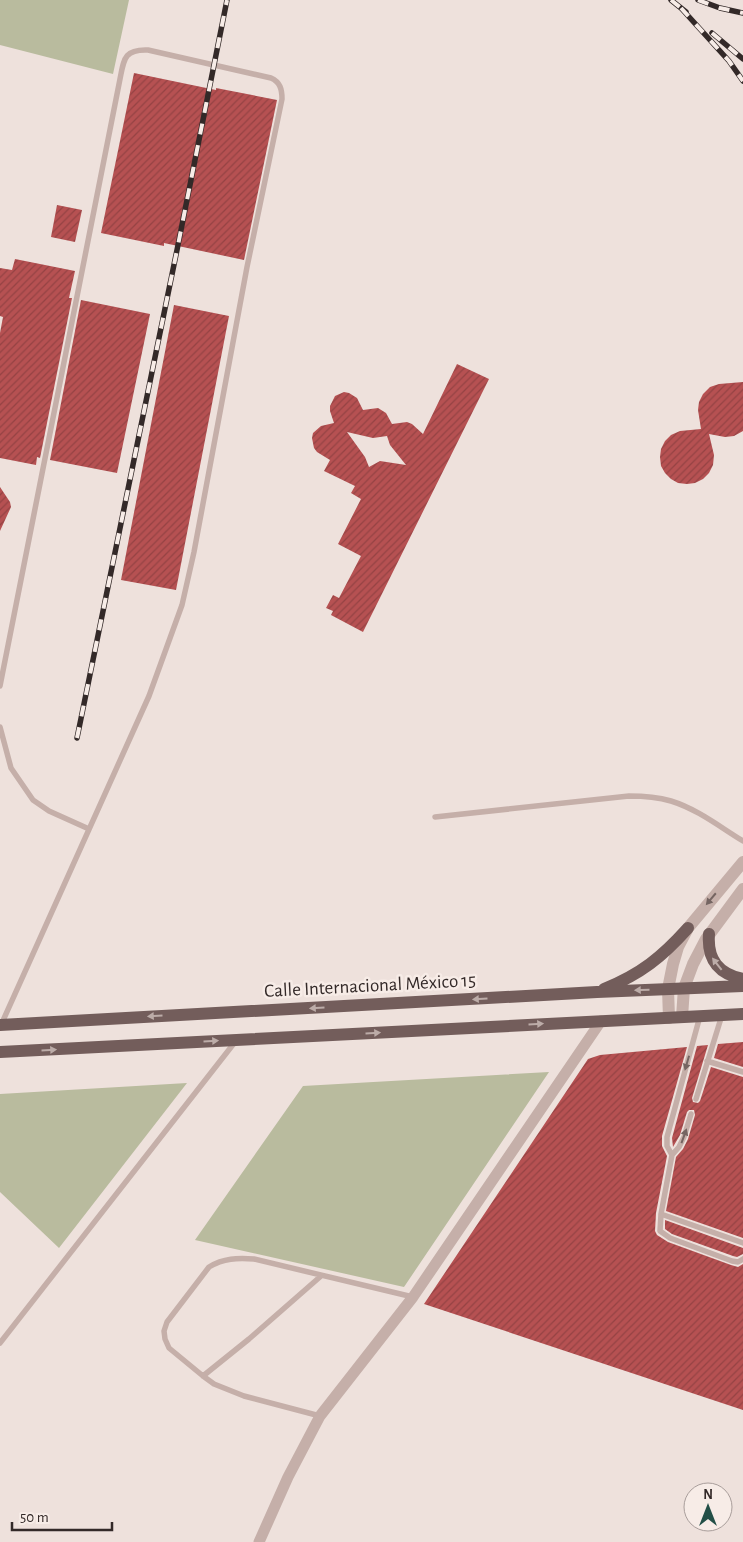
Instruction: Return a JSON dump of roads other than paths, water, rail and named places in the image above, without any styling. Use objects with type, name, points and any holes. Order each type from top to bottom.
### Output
[{"type":"main road","points":[[597,992],[623,981],[647,966],[669,949],[688,928]]},
{"type":"main road","points":[[709,934],[708,944],[711,957],[718,967],[728,976],[743,979]]},
{"type":"main road","name":"Calle Internacional México 15","points":[[1,1025],[597,992],[743,986]]},
{"type":"main road","points":[[0,1052],[743,1014]]},
{"type":"street","points":[[676,1017],[668,989],[676,956],[688,928],[743,862]]},
{"type":"street","points":[[676,1017],[693,964],[709,934],[743,889]]},
{"type":"street","points":[[258,1542],[288,1477],[320,1416],[413,1296],[601,1021]]},
{"type":"lane","points":[[0,686],[120,79],[127,55],[133,51],[148,50],[271,78],[277,81],[281,87],[282,99],[247,267],[194,552],[182,605],[148,696],[1,1025]]},
{"type":"lane","points":[[0,727],[10,768],[33,800],[48,810],[88,829]]},
{"type":"lane","points":[[435,817],[629,796],[651,796],[672,801],[743,841]]},
{"type":"lane","points":[[696,1099],[722,1015]]},
{"type":"lane","points":[[672,1156],[667,1146],[667,1137],[700,1016]]},
{"type":"lane","points":[[0,1343],[236,1040]]},
{"type":"lane","points":[[708,1061],[743,1072]]},
{"type":"lane","points":[[691,1114],[684,1137],[672,1156],[661,1214],[660,1231],[670,1238],[732,1261],[738,1262],[743,1259]]},
{"type":"lane","points":[[661,1214],[743,1243]]},
{"type":"lane","points":[[320,1416],[228,1390],[203,1376],[169,1348],[165,1340],[164,1331],[167,1322],[209,1267],[218,1261],[229,1258],[254,1259],[413,1296]]},
{"type":"lane","points":[[203,1376],[249,1339],[321,1276]]},
{"type":"railway","points":[[77,738],[227,0]]},
{"type":"railway","points":[[671,0],[686,12]]},
{"type":"railway","points":[[698,0],[720,8],[743,13]]},
{"type":"railway","points":[[681,8],[729,61],[743,81]]},
{"type":"railway","points":[[712,33],[743,59]]}]
